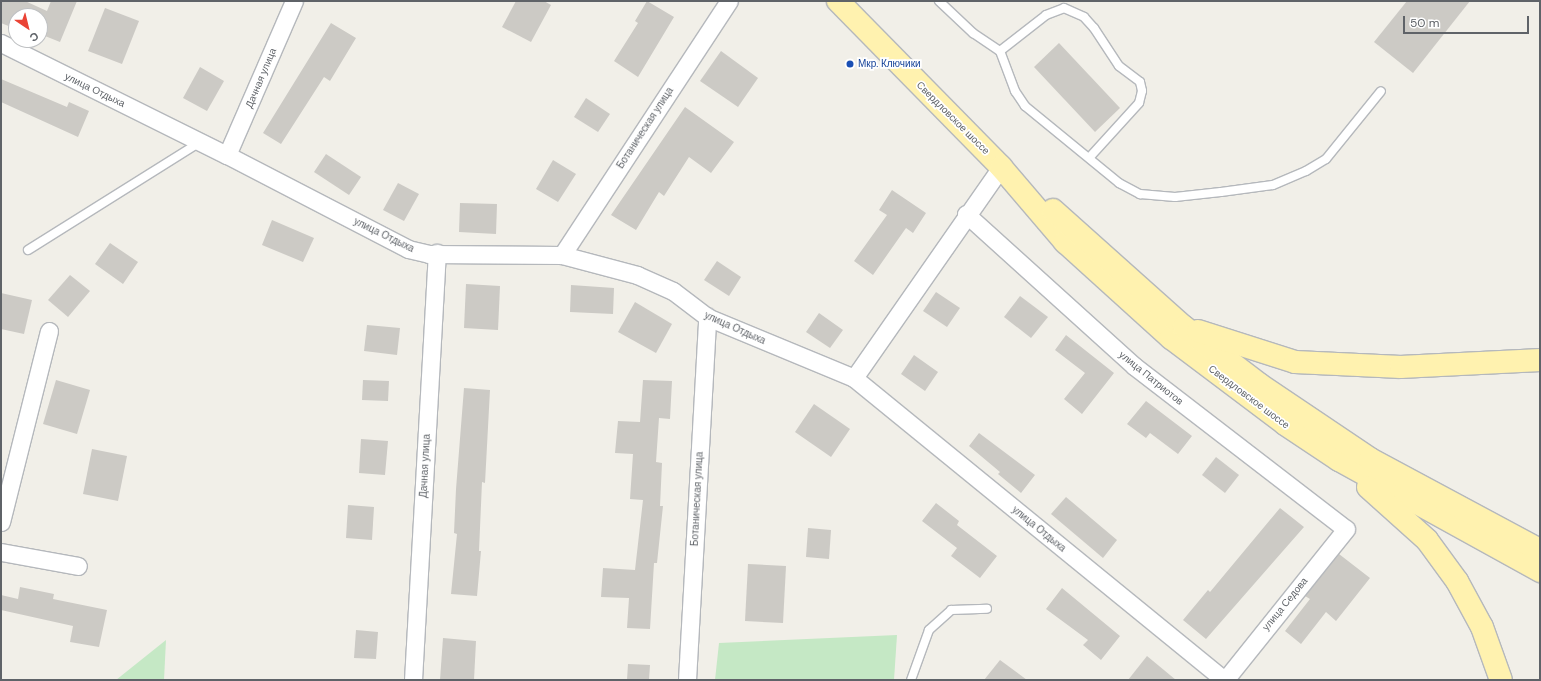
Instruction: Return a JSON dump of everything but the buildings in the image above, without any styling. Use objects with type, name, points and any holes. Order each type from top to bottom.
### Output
[{"type":"main road","name":"Свердловское шоссе","points":[[838,1],[1000,166],[1065,242],[1171,338],[1285,424],[1339,460],[1540,571]]},
{"type":"main road","name":"Свердловское шоссе","points":[[1000,166],[1184,327],[1259,384],[1370,459],[1540,550]]},
{"type":"main road","points":[[1184,327],[1295,362],[1401,367],[1540,360]]},
{"type":"main road","points":[[1339,460],[1427,540],[1453,575],[1482,627],[1501,680]]},
{"type":"street","name":"Дачная улица","points":[[227,155],[294,1]]},
{"type":"street","name":"Ботаническая улица","points":[[562,254],[729,1]]},
{"type":"street","name":"улица Отдыха","points":[[1,43],[227,155],[408,249],[437,253],[562,254],[656,282],[707,317],[854,378],[1225,680]]},
{"type":"street","points":[[854,378],[1000,166]]},
{"type":"street","name":"улица Патриотов","points":[[966,214],[1134,366],[1346,529]]},
{"type":"street","name":"Дачная улица","points":[[413,680],[437,253]]},
{"type":"street","name":"Ботаническая улица","points":[[687,680],[707,317]]},
{"type":"street","points":[[1,522],[49,331]]},
{"type":"street","name":"улица Седова","points":[[1225,680],[1346,529]]},
{"type":"street","points":[[1,552],[78,566]]},
{"type":"lane","points":[[939,1],[973,33],[1000,51],[1015,91],[1025,106],[1119,183],[1140,194],[1175,197],[1273,185],[1326,159],[1381,91]]},
{"type":"lane","points":[[1000,51],[1046,15],[1064,8],[1084,17],[1094,28],[1119,66],[1140,82],[1142,91],[1139,102],[1113,134],[1089,158]]},
{"type":"lane","points":[[28,250],[200,142]]},
{"type":"lane","points":[[912,680],[929,630],[951,610],[987,609]]},
{"type":"green space","points":[[897,635],[894,680],[715,680],[719,643]]},
{"type":"green space","points":[[166,640],[164,680],[116,680]]},
{"type":"place","name":"Мкр. Ключики","points":[[850,64]]}]
